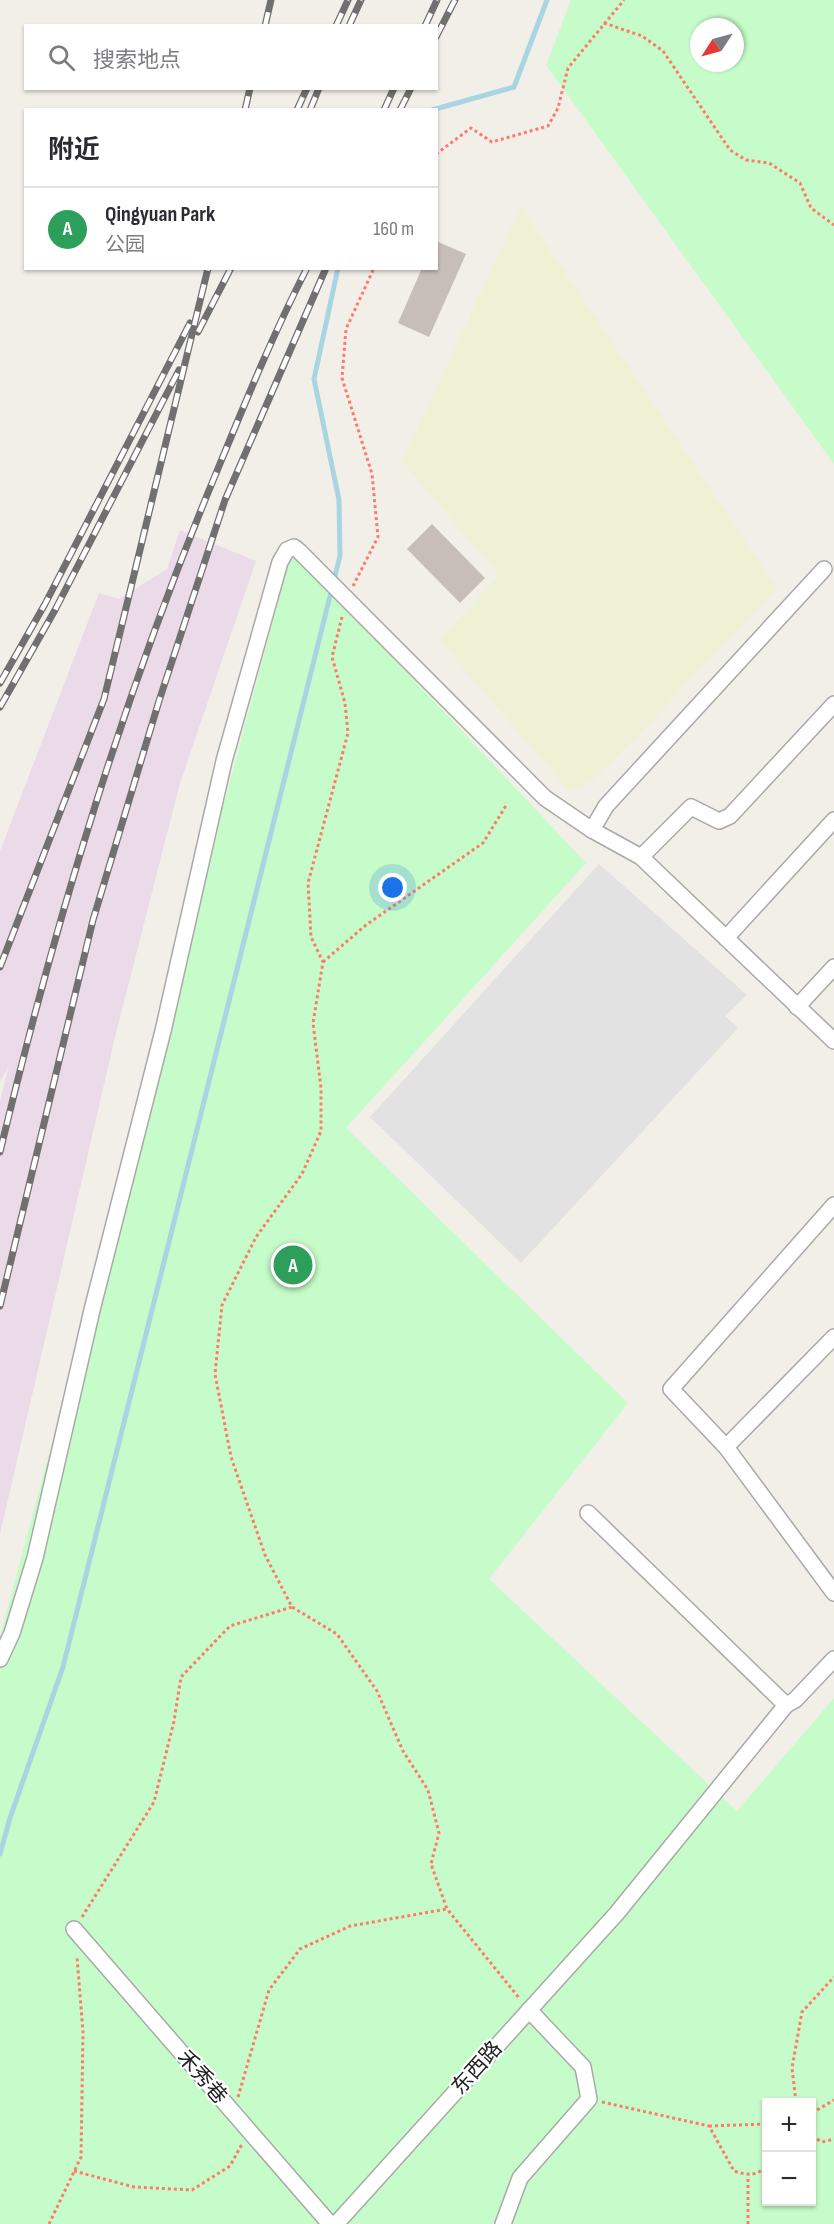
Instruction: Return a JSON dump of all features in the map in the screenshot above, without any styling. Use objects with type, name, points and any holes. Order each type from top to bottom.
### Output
[{"type":"street","points":[[0,1659],[12,1633],[35,1558],[92,1310],[163,1031],[194,884],[224,762],[280,562],[287,550],[294,548],[545,798],[592,830],[641,857],[834,1041]]},
{"type":"street","points":[[592,830],[606,806],[825,568]]},
{"type":"street","points":[[641,857],[691,807],[719,821],[730,816],[834,704]]},
{"type":"street","points":[[726,938],[834,820]]},
{"type":"street","points":[[797,1007],[834,967]]},
{"type":"street","points":[[834,1205],[671,1389],[726,1447],[834,1593]]},
{"type":"street","points":[[726,1447],[834,1337]]},
{"type":"street","points":[[588,1513],[786,1705]]},
{"type":"street","name":"东西路","points":[[336,2224],[617,1912],[786,1705],[795,1700],[834,1659]]},
{"type":"street","name":"禾秀巷","points":[[74,1929],[330,2224]]},
{"type":"street","points":[[503,2224],[520,2178],[589,2099],[583,2067],[529,2010]]},
{"type":"path","points":[[438,153],[471,128],[492,142],[549,126],[558,108],[568,68],[624,0]]},
{"type":"path","points":[[604,24],[642,36],[663,51],[730,150],[746,160],[769,162],[800,183],[811,208],[834,225]]},
{"type":"path","points":[[373,270],[346,329],[342,378],[372,474],[378,537],[343,598],[333,657],[345,703],[348,732],[308,883],[311,937],[323,962],[313,1023],[321,1088],[321,1131],[302,1174],[256,1237],[222,1305],[215,1374],[231,1457],[265,1555],[292,1607],[338,1634],[377,1691],[403,1751],[428,1790],[439,1833],[431,1864],[447,1909],[529,2010]]},
{"type":"path","points":[[323,962],[366,925],[483,843],[507,804]]},
{"type":"path","points":[[49,2224],[81,2157],[83,2032],[74,1929],[120,1860],[154,1802],[174,1721],[181,1677],[230,1626],[292,1607]]},
{"type":"path","points":[[234,2113],[269,1990],[300,1949],[350,1926],[447,1909]]},
{"type":"path","points":[[795,2098],[792,2068],[802,2012],[834,1977]]},
{"type":"path","points":[[589,2099],[708,2126],[762,2124]]},
{"type":"path","points":[[816,2110],[834,2100]]},
{"type":"path","points":[[708,2126],[734,2171],[748,2176],[762,2171]]},
{"type":"path","points":[[74,2171],[134,2187],[192,2190],[230,2166],[249,2130]]},
{"type":"path","points":[[816,2138],[822,2142],[834,2139]]},
{"type":"path","points":[[748,2176],[748,2224]]},
{"type":"shaded area","points":[[180,530],[256,561],[180,783],[115,1037],[0,1534],[0,1101],[9,1065],[0,1082],[0,851],[99,593],[119,599],[167,569]]},
{"type":"shaded area","points":[[599,864],[747,995],[725,1016],[738,1028],[521,1263],[370,1117]]},
{"type":"green space","points":[[571,0],[834,0],[834,464],[546,65]]},
{"type":"green space","points":[[521,207],[777,588],[637,737],[590,782],[569,791],[439,640],[499,575],[402,461]]},
{"type":"green space","points":[[292,550],[586,863],[346,1128],[628,1403],[489,1579],[737,1811],[834,1698],[834,2224],[0,2224],[0,1636]]},
{"type":"building","points":[[438,242],[466,254],[429,337],[398,323],[421,270],[438,270]]},
{"type":"building","points":[[432,524],[485,578],[460,603],[407,549]]},
{"type":"waterway","points":[[438,108],[514,87],[547,0]]},
{"type":"waterway","points":[[0,1854],[10,1818],[63,1667],[340,556],[339,500],[314,379],[338,270]]},
{"type":"railway","points":[[265,24],[271,0]]},
{"type":"railway","points":[[337,24],[348,0]]},
{"type":"railway","points":[[350,24],[361,0]]},
{"type":"railway","points":[[426,24],[437,0]]},
{"type":"railway","points":[[438,33],[455,0]]},
{"type":"railway","points":[[245,108],[250,90]]},
{"type":"railway","points":[[298,108],[306,90]]},
{"type":"railway","points":[[311,108],[318,90]]},
{"type":"railway","points":[[385,108],[393,90]]},
{"type":"railway","points":[[401,108],[410,90]]},
{"type":"railway","points":[[0,967],[104,699],[208,270]]},
{"type":"railway","points":[[198,332],[230,270]]},
{"type":"railway","points":[[0,1152],[44,978],[122,723],[183,555],[217,471],[271,343],[306,270]]},
{"type":"railway","points":[[0,1306],[93,920],[159,701],[225,500],[325,270]]},
{"type":"railway","points":[[0,683],[45,604],[190,323]]},
{"type":"railway","points":[[0,707],[55,610],[179,370]]},
{"type":"place","name":"Qingyuan Park","points":[[293,1265]]}]
